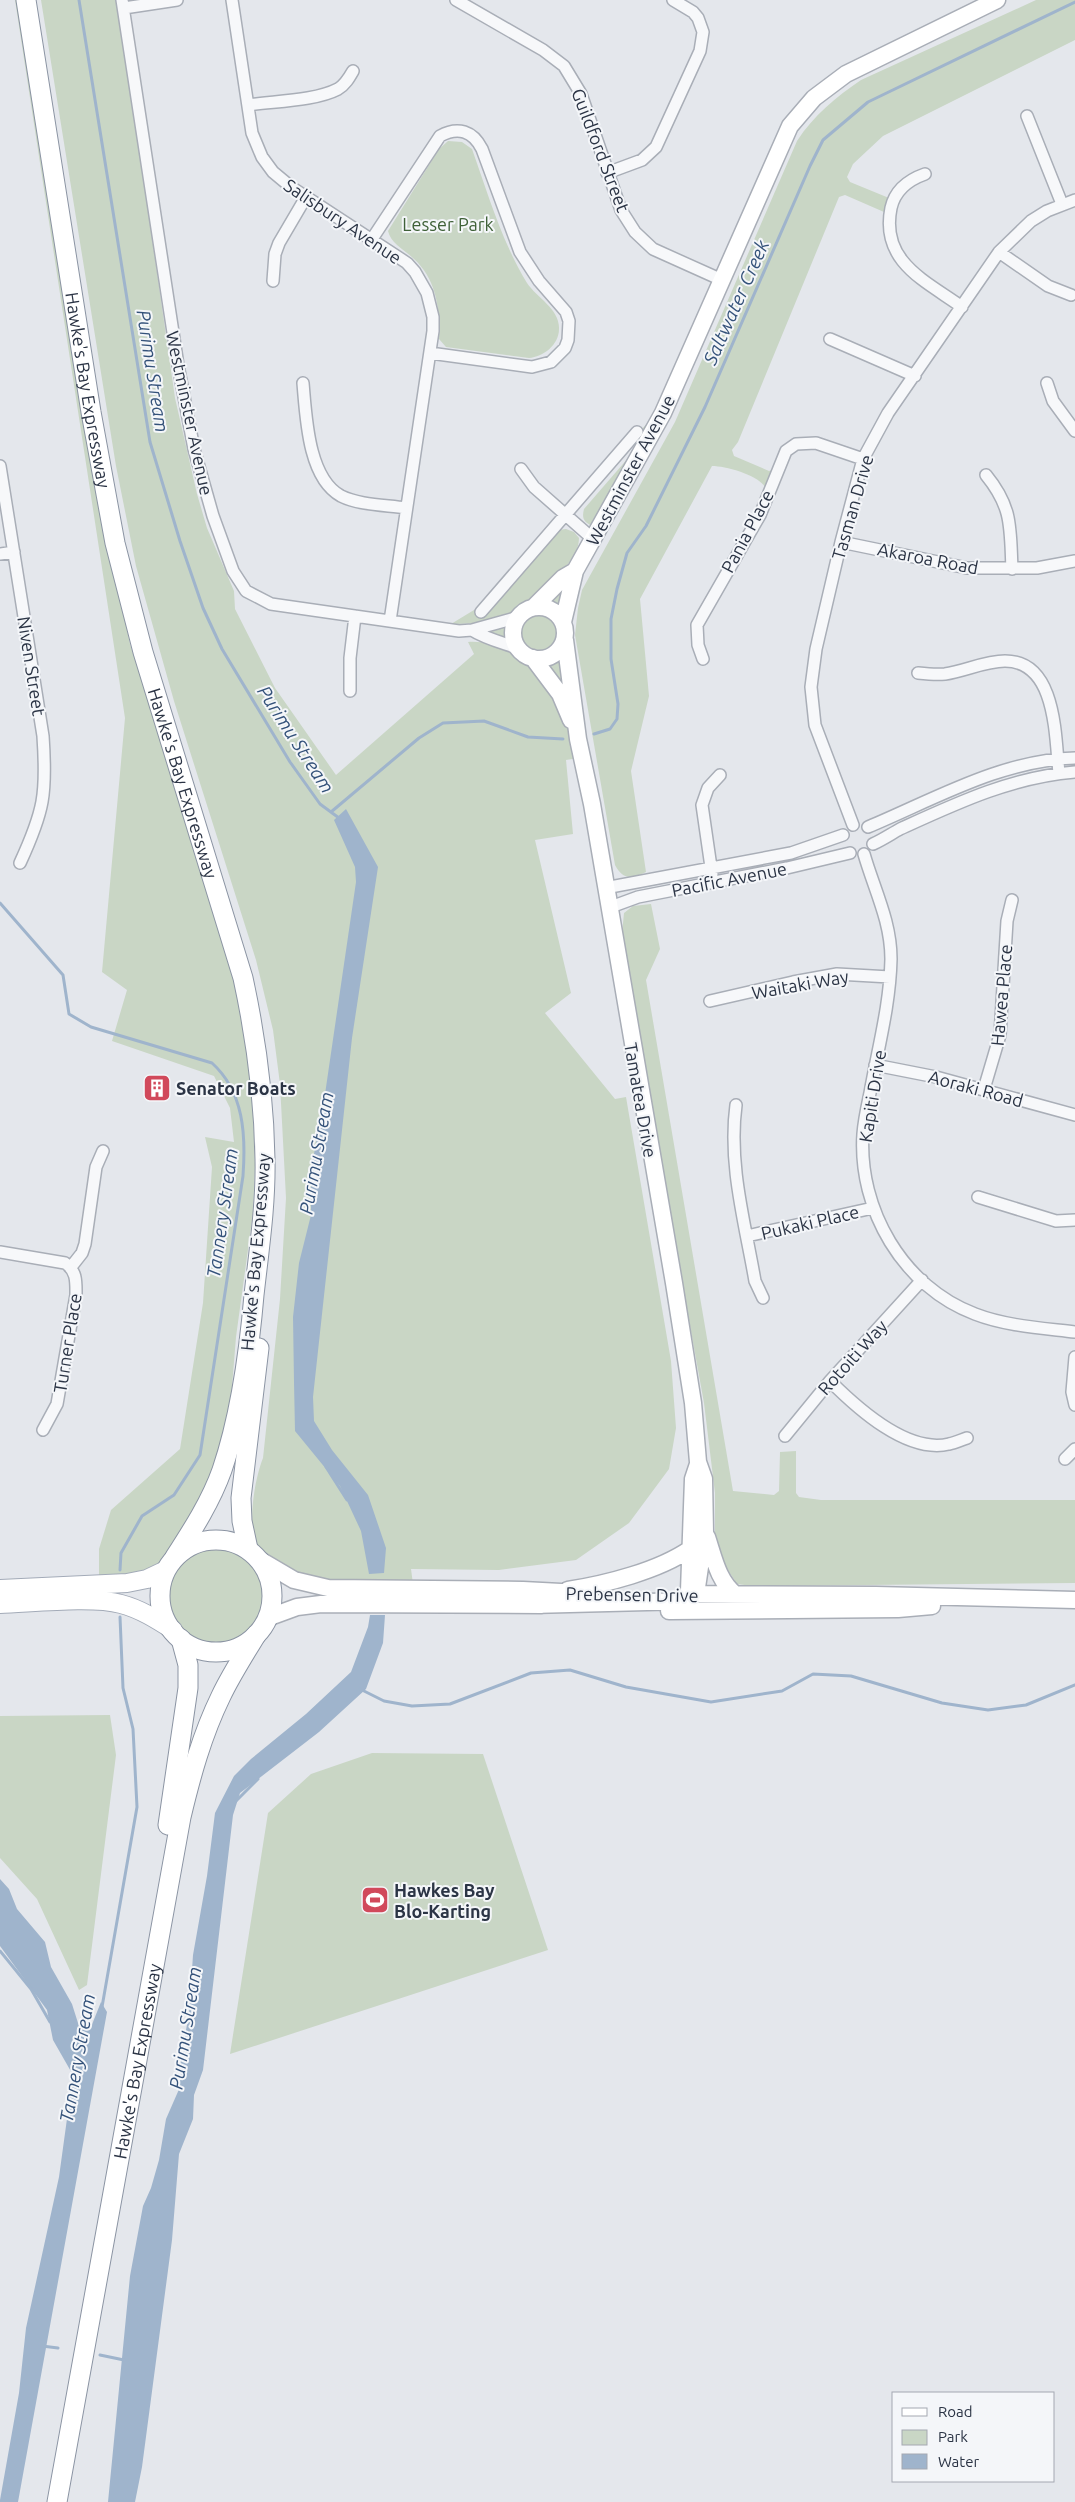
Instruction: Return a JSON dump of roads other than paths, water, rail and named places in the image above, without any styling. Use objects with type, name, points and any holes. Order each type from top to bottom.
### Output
[{"type":"highway","name":"Hawke's Bay Expressway","points":[[26,0],[89,402],[115,543],[143,652],[243,978],[253,1024],[262,1100],[265,1160],[263,1202],[252,1323],[236,1419],[215,1486],[199,1518],[171,1563]]},
{"type":"highway","name":"Hawke's Bay Expressway","points":[[34,0],[77,283],[119,524],[160,684],[245,958],[260,1014],[268,1065],[273,1172],[272,1218],[263,1322],[241,1498],[242,1521],[254,1555]]},
{"type":"highway","points":[[210,1540],[226,1541],[254,1555],[268,1577],[272,1594],[267,1618],[256,1635],[238,1647],[220,1651],[196,1648],[177,1635],[164,1616],[160,1598],[171,1563],[188,1548],[210,1540]]},
{"type":"highway","name":"Hawke's Bay Expressway","points":[[47,2502],[161,1873],[188,1688],[188,1665],[177,1635]]},
{"type":"highway","name":"Hawke's Bay Expressway","points":[[57,2502],[181,1817],[193,1768],[211,1718],[222,1694],[256,1635]]},
{"type":"main road","name":"Westminster Avenue","points":[[563,622],[576,571],[651,438],[790,126],[814,98],[828,86],[854,70],[997,0]]},
{"type":"main road","name":"Westminster Avenue","points":[[534,607],[563,578],[576,571]]},
{"type":"main road","points":[[534,607],[551,611],[563,622],[565,640],[554,654],[547,657],[526,653],[515,643],[513,630],[519,617],[534,607]]},
{"type":"main road","name":"Tamatea Drive","points":[[565,640],[578,739],[592,804],[604,888],[674,1283],[693,1404],[698,1462],[704,1479],[706,1533],[694,1595]]},
{"type":"main road","name":"Tamatea Drive","points":[[526,653],[560,694],[578,739]]},
{"type":"main road","name":"Tamatea Drive","points":[[694,1595],[688,1585],[693,1479],[698,1462]]},
{"type":"main road","points":[[706,1533],[718,1573],[727,1588],[736,1595]]},
{"type":"main road","points":[[551,1592],[591,1586],[627,1575],[665,1563],[690,1549]]},
{"type":"main road","name":"Prebensen Drive","points":[[254,1555],[294,1580],[321,1588],[523,1590],[694,1595],[876,1595],[1012,1600],[1075,1600]]},
{"type":"main road","points":[[0,1590],[126,1583],[147,1579],[171,1563]]},
{"type":"main road","points":[[531,1604],[670,1602],[686,1601],[694,1595],[705,1602],[819,1604],[898,1609]]},
{"type":"main road","name":"Prebensen Drive","points":[[267,1618],[297,1608],[320,1604],[531,1604],[597,1610],[690,1611],[898,1609],[1012,1600]]},
{"type":"main road","points":[[0,1604],[87,1601],[119,1603],[146,1613],[177,1635]]},
{"type":"street","points":[[123,4],[177,0]]},
{"type":"street","name":"Salisbury Avenue","points":[[232,0],[252,133],[262,157],[281,180],[407,263],[422,282],[429,298],[433,317],[430,353],[390,621]]},
{"type":"street","points":[[607,173],[642,160],[656,147],[700,51],[703,32],[698,18],[693,12],[673,0]]},
{"type":"street","name":"Guildford Street","points":[[461,1],[543,50],[570,73],[581,94],[621,210],[643,240],[662,253],[722,280]]},
{"type":"street","name":"Westminster Avenue","points":[[123,4],[183,397],[204,488],[233,571],[246,591],[266,602],[390,621],[472,630],[519,617]]},
{"type":"street","points":[[248,105],[322,94],[338,89],[347,82],[353,71]]},
{"type":"street","points":[[1027,116],[1062,204]]},
{"type":"street","points":[[372,239],[440,136],[456,130],[475,137],[482,149],[520,252],[528,267],[566,312],[569,322],[568,340],[565,348],[551,362],[532,367],[430,353]]},
{"type":"street","points":[[924,174],[912,178],[900,188],[892,204],[889,219],[892,245],[899,258],[912,272],[962,307]]},
{"type":"street","points":[[274,281],[275,254],[279,243],[306,197]]},
{"type":"street","name":"Tasman Drive","points":[[853,824],[815,725],[810,687],[816,649],[863,459],[888,413],[999,252],[1031,221],[1062,204],[1075,200]]},
{"type":"street","points":[[999,252],[1048,286],[1071,295]]},
{"type":"street","points":[[830,340],[915,376]]},
{"type":"street","points":[[304,383],[306,415],[316,466],[323,481],[342,497],[406,508]]},
{"type":"street","points":[[1047,383],[1052,401],[1075,432]]},
{"type":"street","name":"Westminster Avenue","points":[[480,612],[637,432]]},
{"type":"street","name":"Pania Place","points":[[703,659],[698,645],[697,625],[760,515],[786,451],[796,444],[816,443],[863,459]]},
{"type":"street","name":"Niven Street","points":[[0,466],[43,736],[46,786],[36,828],[20,863]]},
{"type":"street","points":[[521,469],[534,487],[593,539]]},
{"type":"street","points":[[986,474],[998,489],[1007,508],[1012,569]]},
{"type":"street","name":"Akaroa Road","points":[[841,542],[950,566],[1012,569],[1037,568],[1075,561]]},
{"type":"street","points":[[0,554],[14,552]]},
{"type":"street","points":[[350,691],[350,658],[356,616]]},
{"type":"street","name":"Westminster Avenue","points":[[472,630],[482,637],[497,640],[526,653]]},
{"type":"street","points":[[918,673],[945,674],[1005,661],[1022,665],[1031,670],[1043,682],[1050,704],[1059,773]]},
{"type":"street","points":[[868,828],[974,780],[1057,758],[1075,758]]},
{"type":"street","points":[[873,844],[873,835],[868,828],[858,824],[853,824],[843,835],[843,845],[850,853],[864,854],[873,844],[977,794],[1018,781],[1059,773],[1075,772]]},
{"type":"street","points":[[714,882],[702,805],[708,788],[720,775]]},
{"type":"street","name":"Pacific Avenue","points":[[604,888],[791,853],[843,835]]},
{"type":"street","name":"Pacific Avenue","points":[[608,908],[638,897],[787,868],[850,853]]},
{"type":"street","name":"Kapiti Drive","points":[[864,854],[886,919],[890,940],[890,977],[887,1013],[875,1065],[863,1134],[866,1184],[872,1208],[880,1227],[894,1250],[922,1280],[953,1303],[974,1314],[1020,1325],[1075,1332]]},
{"type":"street","name":"Hawea Place","points":[[984,1089],[1000,1035],[1007,921],[1012,900]]},
{"type":"street","name":"Waitaki Way","points":[[710,1001],[836,974],[890,977]]},
{"type":"street","name":"Aoraki Road","points":[[875,1065],[984,1089],[1075,1115]]},
{"type":"street","name":"Pukaki Place","points":[[736,1104],[732,1146],[755,1281],[764,1298]]},
{"type":"street","points":[[70,1267],[82,1253],[96,1167],[103,1151]]},
{"type":"street","points":[[978,1197],[1056,1221],[1075,1220]]},
{"type":"street","name":"Pukaki Place","points":[[747,1236],[872,1208]]},
{"type":"street","name":"Turner Place","points":[[0,1252],[53,1261],[70,1267],[76,1280],[76,1295],[57,1404],[43,1430]]},
{"type":"street","name":"Rotoiti Way","points":[[785,1436],[830,1381],[922,1280]]},
{"type":"street","points":[[1075,1357],[1072,1392],[1075,1405]]},
{"type":"street","points":[[830,1381],[873,1421],[898,1434],[931,1445],[948,1445],[967,1438]]},
{"type":"street","points":[[1065,1458],[1075,1449]]},
{"type":"water","points":[[346,809],[378,867],[352,1038],[313,1397],[314,1421],[332,1450],[368,1495],[386,1548],[384,1573],[369,1574],[361,1531],[340,1486],[295,1431],[293,1317],[299,1263],[311,1215],[311,1170],[324,1101],[356,882],[355,867],[334,820]]},
{"type":"water","points":[[370,1615],[385,1615],[383,1643],[366,1689],[319,1732],[240,1793],[233,1815],[203,2070],[194,2095],[193,2119],[179,2154],[172,2240],[142,2467],[135,2502],[108,2502],[130,2276],[143,2206],[151,2188],[159,2160],[166,2119],[180,2087],[181,2057],[189,2014],[193,1955],[207,1876],[215,1813],[234,1776],[351,1672],[368,1627]]},
{"type":"water","points":[[0,1879],[9,1889],[17,1909],[45,1942],[51,1967],[72,2004],[78,2023],[91,2027],[101,2002],[107,2012],[18,2502],[0,2502],[0,2500],[19,2393],[26,2328],[59,2177],[73,2075],[53,2040],[47,2010],[0,1946]]},
{"type":"waterway","name":"Purimu Stream","points":[[79,0],[150,442],[180,541],[203,608],[222,649],[290,762],[320,804],[339,818]]},
{"type":"waterway","name":"Saltwater Creek","points":[[594,734],[610,729],[617,719],[618,704],[611,659],[611,619],[627,553],[646,526],[705,407],[823,140],[868,102],[1075,2]]},
{"type":"waterway","name":"Saltwater Creek","points":[[331,812],[419,738],[443,723],[484,721],[528,737],[563,739]]},
{"type":"waterway","name":"Tannery Stream","points":[[0,903],[63,975],[69,1014],[91,1027],[212,1063],[223,1074],[231,1087],[241,1115],[244,1145],[243,1176],[200,1455],[174,1495],[142,1516],[121,1553],[120,1570]]},
{"type":"waterway","name":"Purimu Stream","points":[[326,1467],[347,1500]]},
{"type":"waterway","name":"Tannery Stream","points":[[102,2007],[137,1807],[133,1729],[123,1688],[120,1617]]},
{"type":"waterway","points":[[360,1689],[384,1701],[412,1706],[450,1704],[531,1673],[570,1670],[626,1687],[711,1702],[782,1691],[813,1674],[851,1676],[942,1703],[988,1710],[1026,1705],[1075,1685]]},
{"type":"waterway","name":"Purimu Stream","points":[[236,1801],[258,1779]]},
{"type":"waterway","points":[[0,1951],[31,1989],[50,2022]]},
{"type":"waterway","points":[[42,2346],[58,2348]]},
{"type":"waterway","points":[[100,2355],[124,2360]]},
{"type":"place","name":"Senator Boats","points":[[157,1088]]},
{"type":"place","name":"Hawkes Bay Blo-Karting","points":[[375,1900]]},
{"type":"park label","name":"Lesser Park","points":[[448,224]]}]
